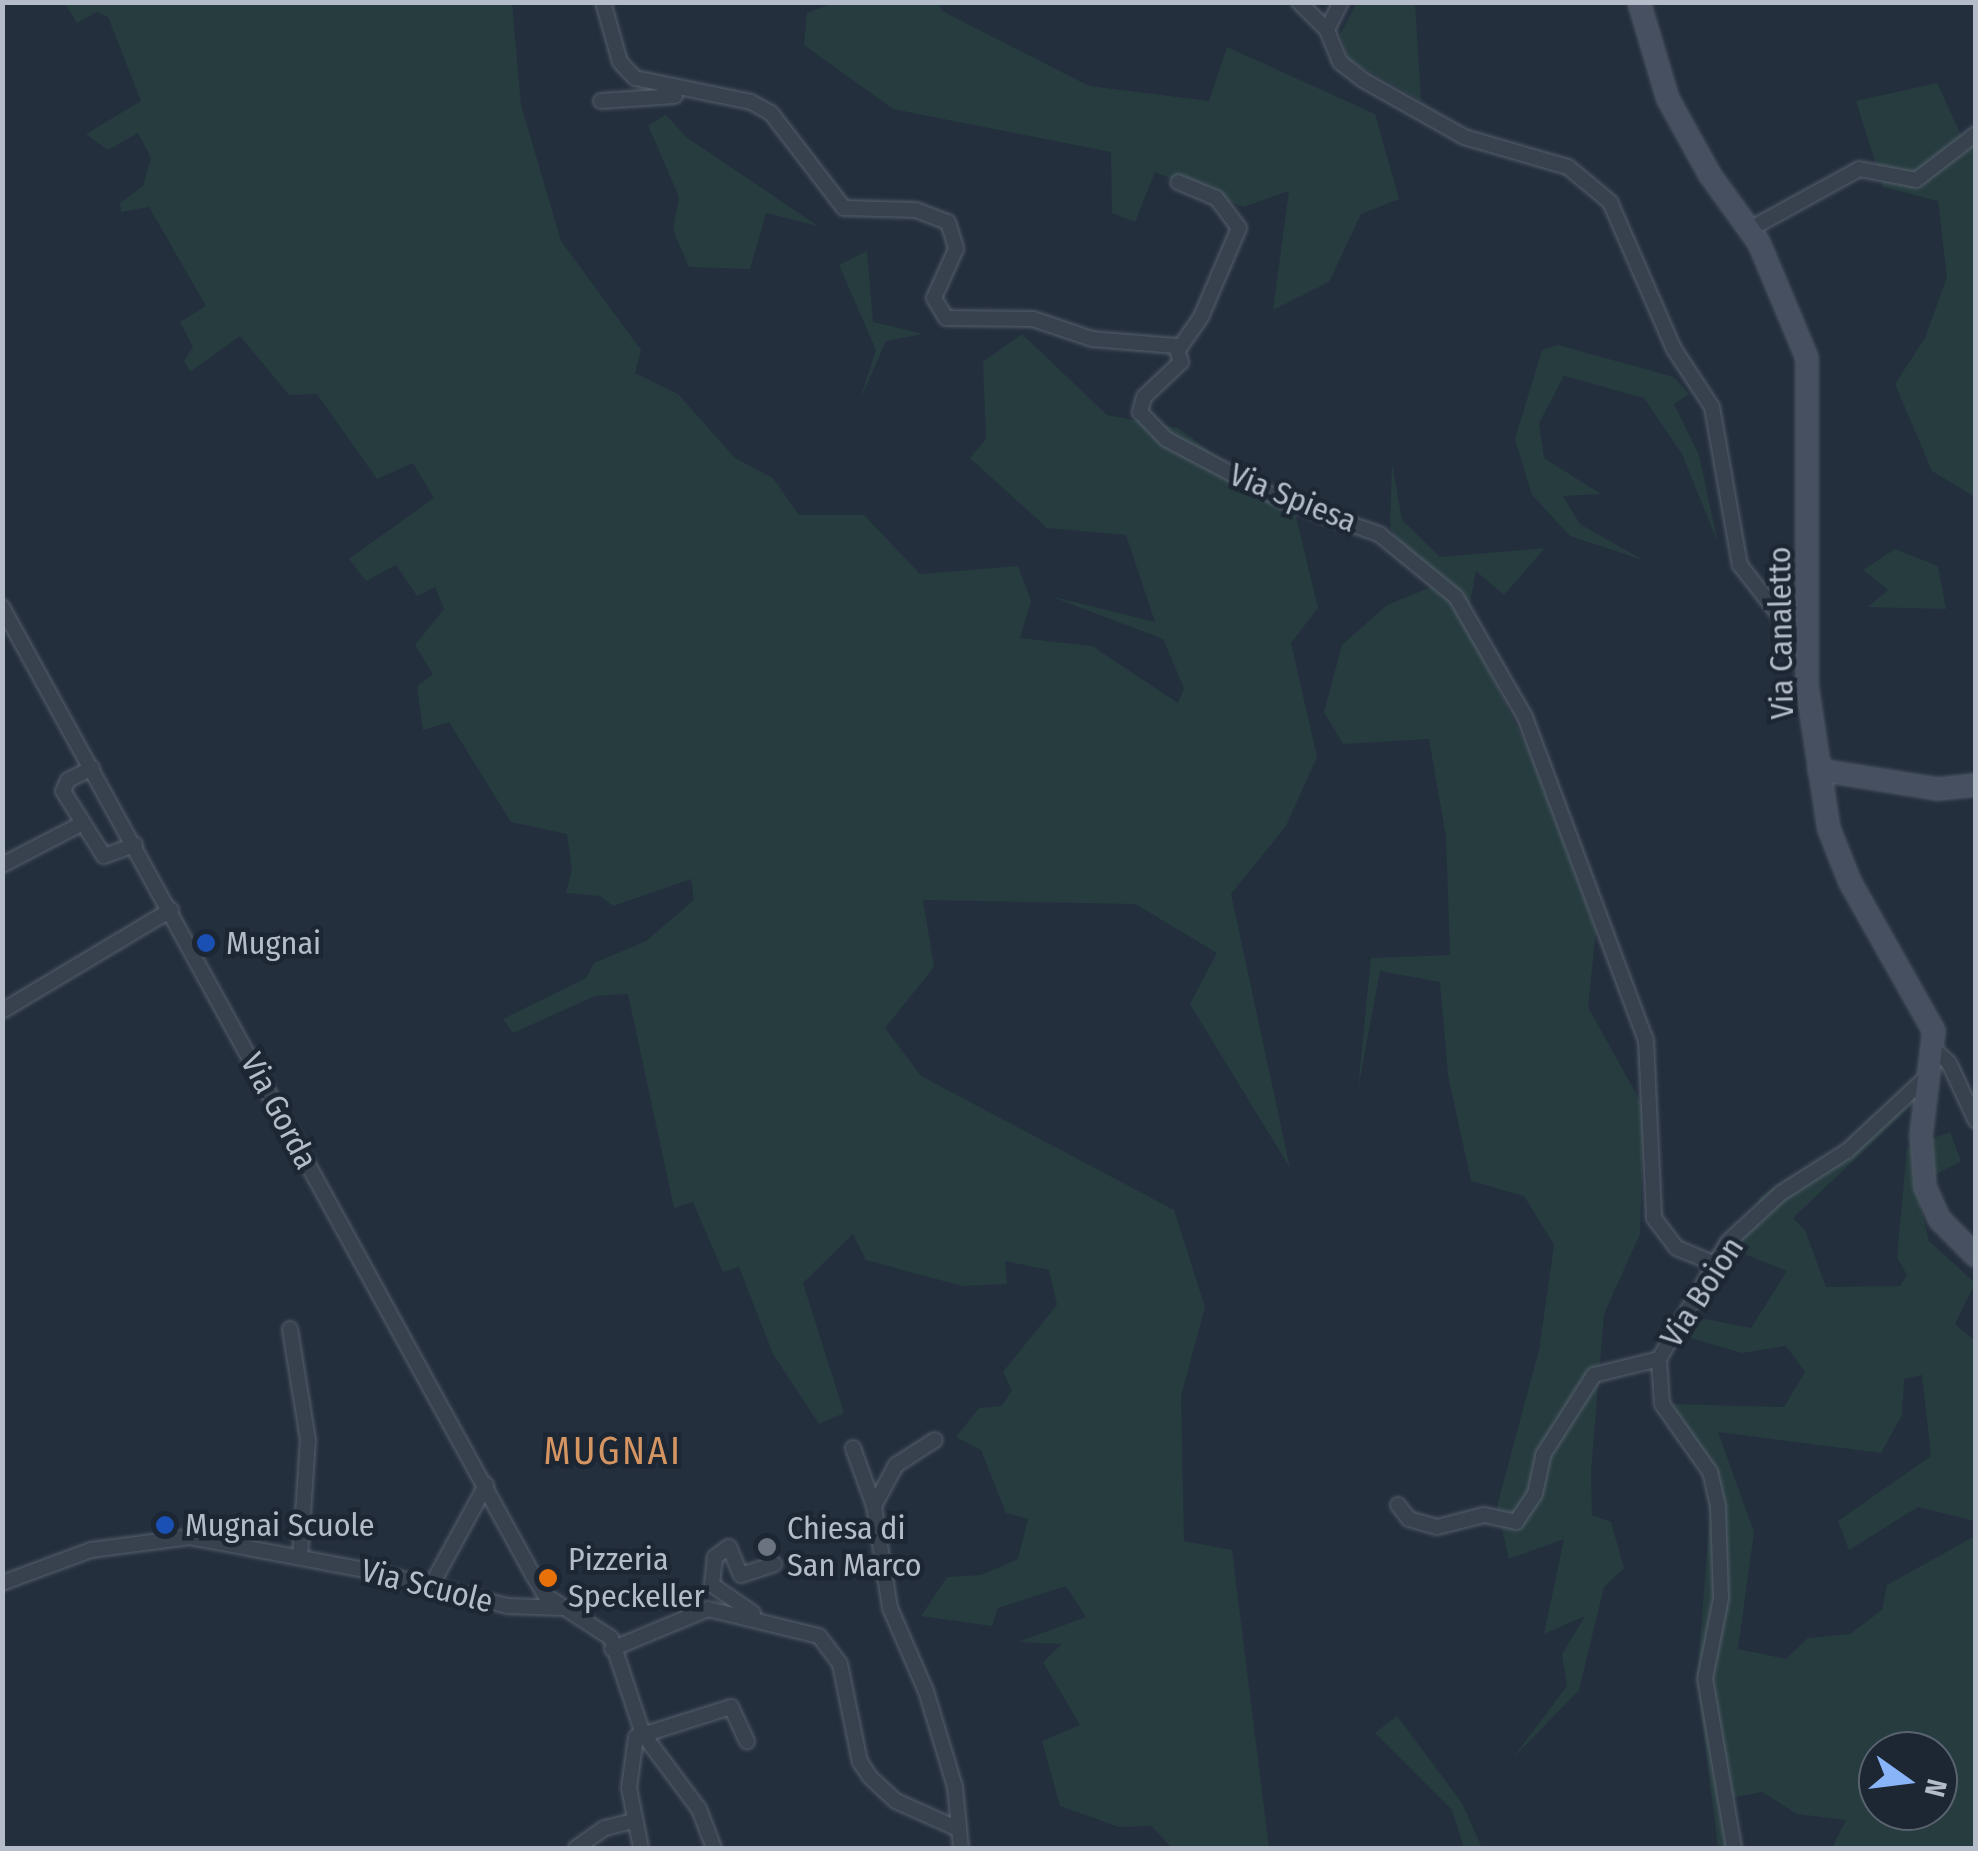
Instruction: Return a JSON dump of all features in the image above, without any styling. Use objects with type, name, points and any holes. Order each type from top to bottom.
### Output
[{"type":"street","points":[[602,2],[620,62],[635,78],[691,94],[750,102],[771,113],[844,208],[916,210],[948,222],[956,249],[934,298],[946,318],[1033,319],[1092,339],[1149,341],[1178,350],[1201,317],[1239,228],[1216,198],[1178,182]]},
{"type":"street","points":[[1299,2],[1328,30],[1340,62],[1419,115],[1464,136],[1568,168],[1610,202],[1674,349],[1712,407],[1740,565],[1807,652]]},
{"type":"street","points":[[1328,30],[1342,2]]},
{"type":"street","name":"Via Canaletto","points":[[1639,2],[1654,61],[1686,138],[1750,229],[1784,299],[1811,376],[1808,712],[1841,864],[1925,1010],[1935,1050],[1921,1135],[1925,1187],[1940,1220],[1976,1256]]},
{"type":"street","points":[[601,101],[691,94]]},
{"type":"street","points":[[1750,229],[1859,169],[1916,180],[1976,134]]},
{"type":"street","name":"Via Spiesa","points":[[1178,350],[1181,362],[1144,396],[1140,412],[1148,422],[1204,462],[1281,500],[1379,534],[1456,597],[1489,646],[1525,717],[1646,1040],[1654,1218],[1677,1248],[1714,1264]]},
{"type":"street","name":"Via Gorda","points":[[2,608],[544,1595],[562,1608]]},
{"type":"street","points":[[92,768],[64,787],[82,823],[104,856],[135,845]]},
{"type":"street","points":[[1819,770],[1938,789],[1976,784]]},
{"type":"street","points":[[2,866],[82,823]]},
{"type":"street","points":[[2,1011],[171,910]]},
{"type":"street","points":[[1935,1050],[1949,1063],[1976,1121]]},
{"type":"street","name":"Via Boion","points":[[1398,1505],[1409,1518],[1437,1527],[1484,1515],[1516,1522],[1535,1494],[1543,1456],[1594,1375],[1659,1359],[1728,1242],[1780,1193],[1847,1151],[1932,1073]]},
{"type":"street","points":[[290,1329],[308,1440],[300,1556]]},
{"type":"street","points":[[1659,1359],[1662,1404],[1710,1472],[1718,1506],[1722,1598],[1705,1679],[1734,1848]]},
{"type":"street","points":[[874,1506],[896,1465],[935,1440]]},
{"type":"street","points":[[853,1448],[874,1506],[882,1578],[955,1787],[956,1828],[961,1848]]},
{"type":"street","points":[[432,1584],[486,1485]]},
{"type":"street","name":"Via Scuole","points":[[2,1583],[91,1550],[161,1537],[300,1556],[432,1584],[507,1606],[562,1608]]},
{"type":"street","points":[[756,1618],[718,1593],[712,1566],[729,1547],[741,1575],[774,1564]]},
{"type":"street","points":[[562,1608],[611,1638],[644,1734],[699,1808],[714,1848]]},
{"type":"street","points":[[612,1650],[708,1609],[818,1636],[840,1664],[860,1762],[870,1777],[896,1801],[956,1828]]},
{"type":"street","points":[[642,1848],[633,1820],[633,1750],[644,1734],[731,1707],[748,1742]]},
{"type":"street","points":[[576,1848],[605,1828],[633,1820]]},
{"type":"green space","points":[[1357,2],[1415,3],[1421,101],[1349,60],[1340,34]]},
{"type":"green space","points":[[65,3],[512,3],[521,105],[561,241],[641,350],[635,373],[678,394],[735,458],[773,478],[799,515],[864,515],[920,574],[1018,566],[1031,601],[1020,638],[1092,646],[1178,703],[1184,688],[1163,639],[1050,596],[1155,622],[1126,535],[1047,528],[970,458],[986,439],[983,362],[1022,334],[1107,415],[1178,428],[1295,513],[1318,608],[1291,643],[1317,757],[1286,826],[1231,894],[1290,1168],[1190,1004],[1217,953],[1135,904],[923,900],[934,967],[885,1028],[921,1076],[1174,1210],[1205,1307],[1181,1396],[1184,1541],[1232,1550],[1269,1848],[1172,1848],[1151,1826],[1119,1827],[1060,1806],[1042,1741],[1080,1725],[1043,1662],[1062,1644],[1018,1642],[1086,1617],[1066,1586],[998,1608],[992,1626],[921,1616],[947,1577],[981,1575],[1018,1559],[1028,1519],[1006,1513],[981,1450],[956,1437],[979,1408],[1002,1406],[1012,1390],[1003,1372],[1057,1305],[1049,1270],[1005,1261],[1007,1284],[962,1286],[866,1260],[853,1234],[803,1283],[844,1413],[819,1424],[773,1354],[739,1267],[723,1272],[693,1202],[674,1208],[628,994],[595,996],[513,1033],[503,1019],[586,978],[594,963],[646,941],[694,900],[691,879],[613,906],[600,896],[566,893],[572,870],[567,834],[511,822],[449,722],[423,730],[417,686],[433,674],[415,645],[444,609],[435,587],[417,596],[396,565],[366,581],[349,559],[434,498],[413,463],[377,479],[317,394],[289,395],[240,336],[190,372],[184,361],[193,347],[180,322],[206,306],[149,207],[121,212],[120,203],[143,186],[151,158],[138,133],[108,150],[86,134],[141,101],[108,17],[97,12],[77,23]]},
{"type":"green space","points":[[833,3],[939,3],[942,11],[1089,86],[1209,101],[1227,47],[1375,114],[1399,199],[1361,214],[1329,282],[1273,310],[1289,191],[1243,207],[1155,172],[1135,222],[1112,213],[1111,152],[893,109],[804,45],[807,13]]},
{"type":"green space","points":[[1937,83],[1960,133],[1975,138],[1975,497],[1932,471],[1895,384],[1925,338],[1947,277],[1938,201],[1883,187],[1856,101]]},
{"type":"green space","points":[[666,115],[686,137],[818,226],[766,213],[750,269],[689,267],[673,230],[679,197],[648,125]]},
{"type":"green space","points":[[867,251],[873,322],[923,334],[886,341],[860,400],[876,350],[839,265]]},
{"type":"green space","points":[[1558,345],[1674,377],[1689,394],[1674,404],[1699,455],[1718,543],[1682,454],[1644,398],[1564,376],[1539,423],[1544,458],[1601,494],[1563,496],[1580,524],[1643,560],[1570,536],[1532,495],[1515,439],[1542,350]]},
{"type":"green space","points":[[1392,463],[1402,520],[1440,557],[1545,548],[1504,595],[1476,571],[1466,624],[1530,753],[1596,931],[1588,1007],[1644,1108],[1640,1234],[1604,1314],[1591,1472],[1592,1515],[1611,1522],[1624,1568],[1604,1587],[1579,1690],[1513,1758],[1567,1686],[1562,1654],[1585,1616],[1544,1634],[1564,1539],[1509,1559],[1497,1506],[1539,1350],[1554,1245],[1524,1196],[1471,1181],[1448,1075],[1440,982],[1380,971],[1358,1089],[1371,958],[1450,955],[1446,837],[1429,739],[1343,744],[1324,712],[1342,645],[1387,605],[1431,587],[1390,529]]},
{"type":"green space","points":[[1895,549],[1938,566],[1946,609],[1868,607],[1888,590],[1863,570]]},
{"type":"green space","points":[[1916,1101],[1793,1218],[1805,1230],[1826,1287],[1900,1286],[1907,1275],[1897,1257],[1907,1148],[1950,1132],[1961,1161],[1916,1185],[1929,1241],[1975,1283],[1955,1324],[1975,1341],[1975,1521],[1918,1507],[1849,1550],[1838,1521],[1931,1456],[1922,1375],[1904,1379],[1902,1415],[1881,1453],[1718,1432],[1754,1532],[1738,1649],[1786,1659],[1808,1638],[1850,1634],[1882,1610],[1887,1585],[1975,1536],[1975,1848],[1832,1848],[1846,1820],[1797,1814],[1762,1792],[1731,1798],[1737,1848],[1718,1848],[1697,1680],[1710,1514],[1705,1476],[1672,1404],[1784,1407],[1805,1372],[1786,1346],[1742,1353],[1684,1336],[1690,1316],[1751,1328],[1787,1271],[1734,1250],[1761,1196]]},
{"type":"green space","points":[[1397,1716],[1462,1803],[1482,1848],[1464,1848],[1452,1810],[1375,1733]]},
{"type":"place","name":"Mugnai","points":[[206,943]]},
{"type":"place","name":"Mugnai Scuole","points":[[165,1525]]},
{"type":"place","name":"Chiesa di San Marco","points":[[767,1547]]},
{"type":"place","name":"Pizzeria Speckeller","points":[[548,1578]]},
{"type":"district","name":"MUGNAI","points":[[613,1452]]}]
